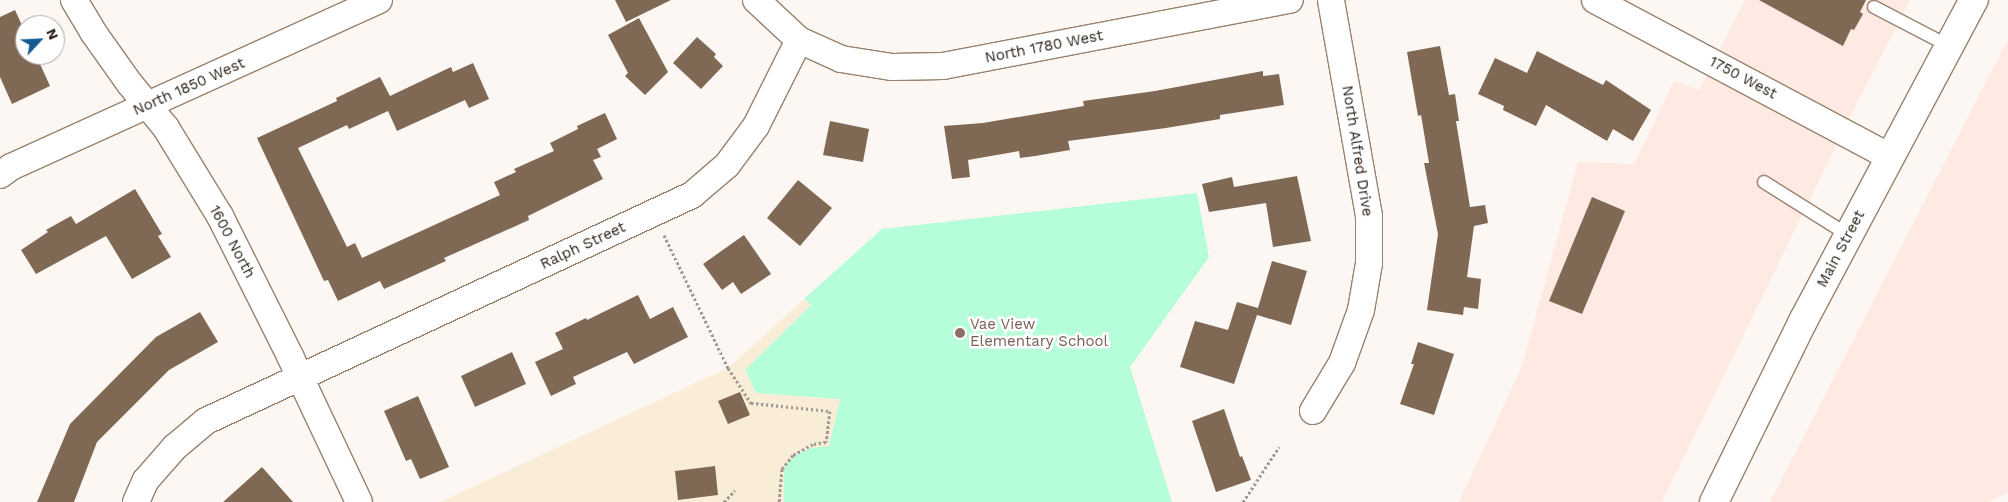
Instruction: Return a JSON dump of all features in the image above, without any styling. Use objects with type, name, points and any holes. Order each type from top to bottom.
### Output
[{"type":"main road","name":"Main Street","points":[[1714,502],[1848,235],[1974,0]]},
{"type":"street","name":"1600 North","points":[[74,0],[93,32],[166,128],[220,216],[301,378],[358,502]]},
{"type":"street","name":"North 1850 West","points":[[0,175],[11,167],[379,0]]},
{"type":"street","name":"North 1780 West","points":[[756,0],[799,40],[841,59],[892,67],[943,66],[1290,0]]},
{"type":"street","name":"North Alfred Drive","points":[[1313,411],[1342,363],[1361,310],[1369,263],[1369,216],[1331,0]]},
{"type":"street","name":"1750 West","points":[[1595,0],[1890,158]]},
{"type":"street","name":"Ralph Street","points":[[136,502],[146,480],[175,447],[206,421],[692,195],[728,165],[756,126],[799,40]]},
{"type":"lane","points":[[1874,7],[1949,46]]},
{"type":"lane","points":[[1764,182],[1848,235]]},
{"type":"path","points":[[663,226],[664,239],[720,350],[751,403],[830,412],[826,442],[813,444],[793,455],[782,469],[779,502]]},
{"type":"path","points":[[1243,502],[1279,447]]},
{"type":"path","points":[[724,502],[735,490]]},
{"type":"shaded area","points":[[1745,0],[1910,0],[1854,109],[1662,502],[1459,502],[1522,366],[1578,162],[1634,164],[1674,81],[1699,90]]},
{"type":"shaded area","points":[[2008,39],[2008,492],[1989,502],[1770,502]]},
{"type":"shaded area","name":"Vae View Elementary School","points":[[1197,193],[1209,257],[1130,367],[1172,502],[440,502],[728,368],[882,229]]},
{"type":"green space","name":"Vae View Elementary School","points":[[1197,193],[1209,257],[1130,367],[1172,502],[784,502],[784,469],[789,461],[799,453],[811,448],[829,446],[840,399],[756,393],[745,370],[811,305],[804,299],[882,229]]},
{"type":"building","points":[[615,0],[671,0],[626,22]]},
{"type":"building","points":[[1759,0],[1866,0],[1860,12],[1863,14],[1854,30],[1851,29],[1843,46]]},
{"type":"building","points":[[15,10],[17,15],[15,15],[15,65],[41,65],[50,86],[12,104],[0,77],[0,17]]},
{"type":"building","points":[[639,18],[668,72],[645,95],[625,76],[628,73],[608,35]]},
{"type":"building","points":[[697,37],[716,54],[714,57],[723,66],[701,89],[673,63]]},
{"type":"building","points":[[1440,46],[1449,95],[1455,94],[1459,121],[1456,121],[1470,207],[1485,205],[1488,223],[1474,226],[1467,277],[1481,279],[1478,309],[1464,307],[1463,315],[1427,310],[1438,234],[1424,163],[1429,163],[1421,115],[1418,116],[1407,52]]},
{"type":"building","points":[[1537,51],[1603,85],[1606,80],[1651,110],[1633,141],[1613,129],[1607,141],[1546,105],[1536,126],[1503,110],[1504,106],[1478,94],[1495,58],[1527,73]]},
{"type":"building","points":[[473,63],[489,99],[469,108],[465,100],[397,131],[388,111],[349,129],[347,125],[298,148],[347,247],[355,243],[362,258],[500,195],[494,182],[516,172],[514,169],[554,151],[550,143],[578,129],[577,126],[605,113],[617,139],[597,149],[601,157],[593,160],[603,179],[528,216],[529,220],[444,258],[446,261],[384,289],[380,281],[338,301],[328,280],[324,281],[257,138],[337,101],[336,98],[380,77],[390,96],[451,67],[453,72]]},
{"type":"building","points":[[1263,71],[1263,76],[1279,74],[1284,105],[1220,115],[1220,119],[1166,128],[1068,141],[1070,150],[1020,158],[1019,151],[968,160],[970,177],[952,179],[944,126],[983,123],[1084,106],[1083,101],[1155,91]]},
{"type":"building","points":[[830,121],[869,129],[863,162],[823,155]]},
{"type":"building","points":[[1297,176],[1311,241],[1273,247],[1266,203],[1209,212],[1202,184],[1232,177],[1234,187]]},
{"type":"building","points":[[798,180],[832,208],[800,246],[767,218]]},
{"type":"building","points":[[135,189],[162,234],[158,236],[171,257],[132,279],[106,236],[36,274],[21,250],[48,232],[46,230],[71,216],[76,224]]},
{"type":"building","points":[[1592,197],[1625,211],[1582,314],[1549,301]]},
{"type":"building","points":[[744,235],[771,274],[741,294],[733,282],[722,290],[703,264]]},
{"type":"building","points":[[1272,261],[1307,271],[1291,325],[1257,315],[1234,384],[1180,367],[1195,321],[1228,330],[1237,302],[1258,308]]},
{"type":"building","points":[[638,295],[650,319],[673,307],[688,337],[634,364],[627,352],[573,377],[576,384],[551,396],[535,362],[563,349],[555,333],[586,318],[587,320]]},
{"type":"building","points":[[200,312],[218,342],[169,370],[97,442],[74,502],[37,502],[70,424],[156,337]]},
{"type":"building","points":[[1418,342],[1454,354],[1434,415],[1400,404],[1414,364],[1411,364]]},
{"type":"building","points":[[512,352],[526,384],[475,407],[461,376]]},
{"type":"building","points":[[740,392],[750,415],[728,424],[718,401]]},
{"type":"building","points":[[418,396],[449,467],[420,479],[411,459],[406,461],[384,411]]},
{"type":"building","points":[[1224,409],[1240,457],[1242,456],[1251,480],[1216,492],[1192,421]]},
{"type":"building","points":[[715,466],[718,495],[678,500],[675,471]]},
{"type":"building","points":[[262,467],[293,502],[223,502]]},
{"type":"place","name":"Vae View Elementary School","points":[[960,333]]}]
